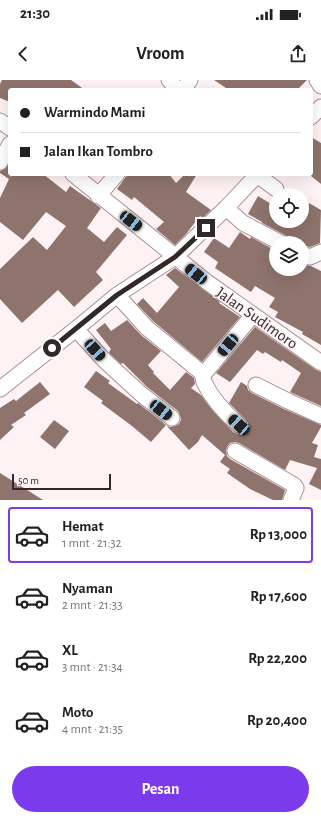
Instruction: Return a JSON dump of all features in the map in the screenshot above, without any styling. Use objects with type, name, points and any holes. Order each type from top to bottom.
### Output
[{"type":"street","points":[[168,80],[176,88]]},
{"type":"street","points":[[317,80],[321,86]]},
{"type":"street","points":[[313,116],[321,107]]},
{"type":"street","points":[[0,162],[8,148]]},
{"type":"street","name":"Jalan Sudimoro","points":[[75,176],[98,196],[207,282],[321,363]]},
{"type":"street","points":[[98,196],[116,176]]},
{"type":"street","points":[[0,389],[117,295],[175,257],[226,208],[255,176]]},
{"type":"street","points":[[260,176],[275,188]]},
{"type":"street","points":[[226,208],[243,222],[269,236]]},
{"type":"street","points":[[309,257],[321,252]]},
{"type":"street","points":[[117,295],[147,328],[202,373],[204,381],[215,400],[226,414],[239,425]]},
{"type":"street","points":[[203,375],[253,315]]},
{"type":"street","points":[[76,329],[104,360],[141,394],[172,418]]},
{"type":"street","points":[[256,385],[321,416]]},
{"type":"street","points":[[236,451],[294,485],[296,488],[291,500]]},
{"type":"building","points":[[2,80],[71,80],[82,88],[8,88],[8,101],[0,98],[0,84]]},
{"type":"building","points":[[214,80],[307,80],[299,88],[226,88]]},
{"type":"building","points":[[313,138],[321,143],[321,184],[311,176],[313,176]]},
{"type":"building","points":[[8,165],[8,176],[10,177],[46,176],[66,192],[70,186],[101,208],[87,228],[104,242],[117,227],[127,235],[96,272],[103,280],[74,307],[58,290],[22,323],[0,299],[0,269],[33,237],[47,250],[66,226],[46,212],[23,240],[0,222],[0,198],[9,179],[0,173],[0,171],[5,169]]},
{"type":"building","points":[[127,176],[171,176],[176,183],[183,176],[196,176],[186,192],[211,210],[203,218],[200,216],[175,245],[156,229],[164,222],[134,197],[132,200],[117,189]]},
{"type":"building","points":[[258,196],[269,203],[269,227],[262,223],[248,214]]},
{"type":"building","points":[[309,203],[321,210],[320,243],[310,247],[309,236],[285,235],[272,228],[309,228]]},
{"type":"building","points":[[240,232],[250,239],[251,237],[269,247],[269,276],[309,276],[309,266],[321,271],[321,345],[302,334],[303,332],[275,317],[278,312],[269,307],[275,298],[255,286],[251,292],[215,268],[218,262],[204,252],[214,238],[229,248]]},
{"type":"building","points":[[175,268],[220,302],[219,303],[240,317],[202,362],[153,321],[137,304],[143,298],[157,313],[179,287],[166,275]]},
{"type":"building","points":[[127,320],[141,335],[161,351],[148,365],[154,372],[153,373],[170,390],[186,372],[194,378],[195,384],[191,388],[201,395],[213,411],[233,432],[238,434],[242,433],[246,431],[248,426],[245,419],[229,403],[241,382],[247,386],[248,390],[252,393],[321,425],[312,443],[318,445],[314,457],[321,459],[321,490],[309,484],[317,468],[290,460],[285,470],[239,443],[230,443],[226,451],[227,456],[230,459],[285,490],[282,500],[273,500],[250,489],[227,473],[230,469],[220,462],[225,455],[202,435],[198,442],[189,450],[166,425],[170,427],[179,424],[181,420],[178,411],[147,387],[123,363],[121,364],[110,354],[109,352],[111,349],[96,330],[105,323],[111,331]]},
{"type":"building","points":[[255,327],[321,372],[321,406],[290,392],[301,373],[282,360],[281,362],[265,352],[263,354],[257,350],[230,382],[216,373]]},
{"type":"building","points":[[96,371],[110,381],[108,383],[137,404],[138,403],[166,425],[151,442],[101,403],[103,401],[84,387]]},
{"type":"building","points":[[40,382],[50,394],[24,413],[26,415],[11,425],[14,427],[0,440],[0,408],[14,399],[16,401]]},
{"type":"building","points":[[54,420],[69,431],[55,449],[40,437]]},
{"type":"building","points":[[0,473],[43,500],[0,500]]},
{"type":"route","points":[[52,348],[117,295],[175,257],[206,228]]}]
